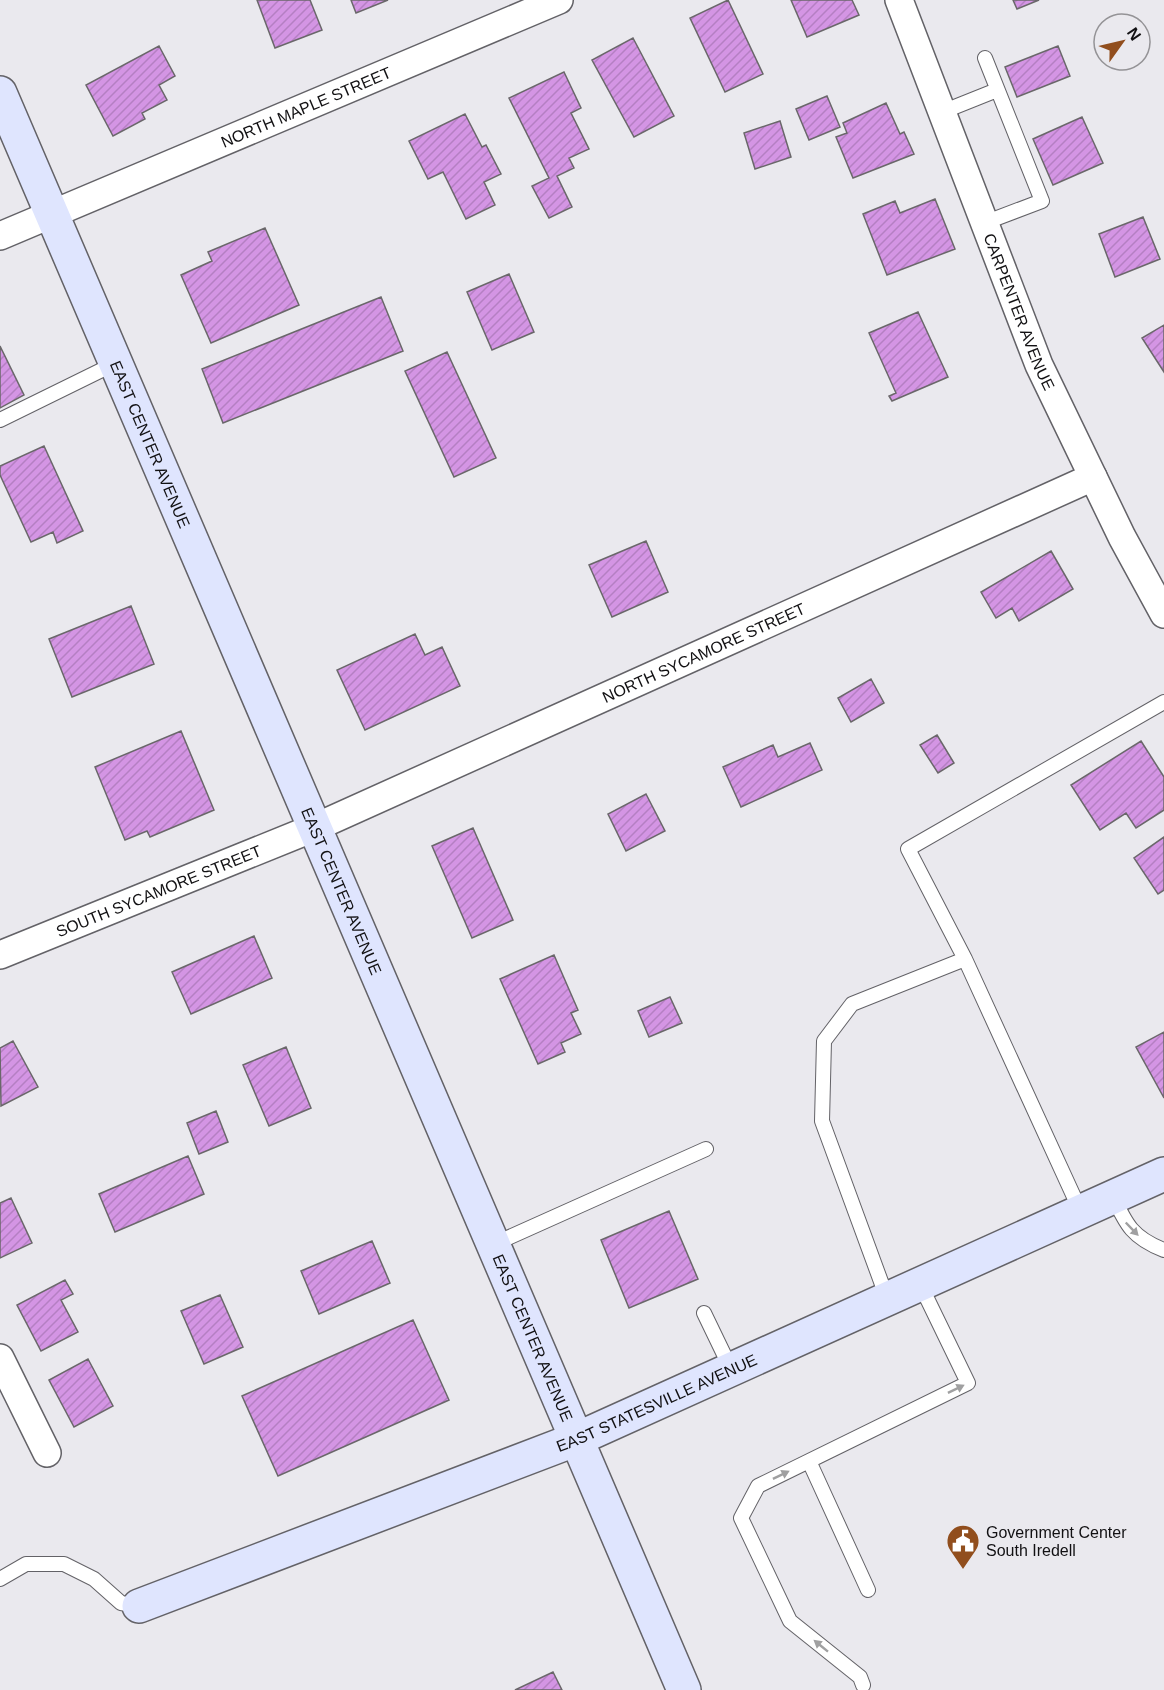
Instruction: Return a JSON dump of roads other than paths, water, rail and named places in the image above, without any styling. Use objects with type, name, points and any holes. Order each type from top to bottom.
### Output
[{"type":"street","name":"NORTH MAPLE STREET","points":[[0,236],[559,0]]},
{"type":"street","name":"CARPENTER AVENUE","points":[[899,0],[1039,365],[1122,537],[1164,614]]},
{"type":"street","name":"EAST CENTER AVENUE","points":[[0,93],[684,1690]]},
{"type":"street","name":"NORTH SYCAMORE STREET","points":[[316,827],[1092,477]]},
{"type":"street","name":"SOUTH SYCAMORE STREET","points":[[0,955],[316,827]]},
{"type":"street","name":"EAST STATESVILLE AVENUE","points":[[139,1606],[577,1439],[1164,1174]]},
{"type":"street","points":[[0,1358],[47,1453]]},
{"type":"lane","points":[[984,223],[1042,201],[985,58]]},
{"type":"lane","points":[[942,112],[997,90]]},
{"type":"lane","points":[[0,420],[116,363]]},
{"type":"lane","points":[[1080,1210],[965,959],[908,849],[1164,702]]},
{"type":"lane","points":[[886,1298],[822,1121],[824,1041],[852,1004],[965,959]]},
{"type":"lane","points":[[494,1244],[706,1149]]},
{"type":"lane","points":[[1113,1196],[1126,1225],[1147,1244],[1164,1250]]},
{"type":"lane","points":[[863,1685],[860,1677],[790,1621],[741,1518],[758,1486],[968,1383],[920,1283]]},
{"type":"lane","points":[[704,1313],[731,1369]]},
{"type":"lane","points":[[809,1461],[868,1590]]},
{"type":"lane","points":[[0,1579],[26,1564],[64,1564],[94,1579],[121,1602],[139,1606]]},
{"type":"place","name":"Government Center South Iredell","points":[[963,1570]]}]
